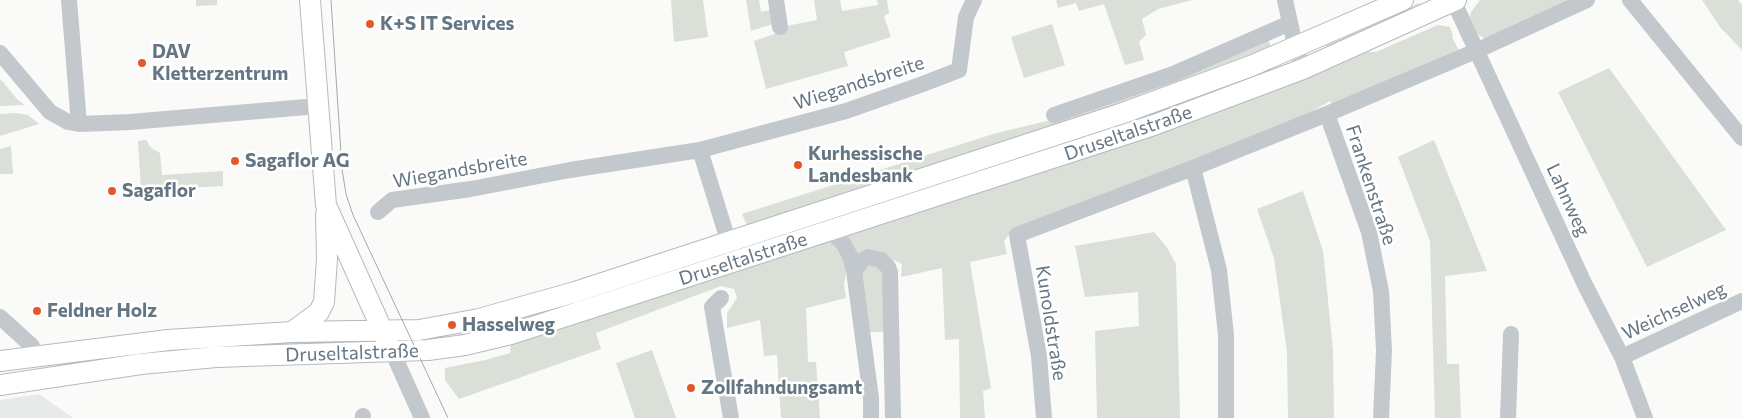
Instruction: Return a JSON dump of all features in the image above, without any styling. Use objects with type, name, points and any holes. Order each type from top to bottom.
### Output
[{"type":"main road","points":[[292,332],[319,312],[324,302],[327,259],[326,205],[310,0]]},
{"type":"main road","name":"Druseltalstraße","points":[[0,361],[168,340],[292,332],[429,329],[479,320],[575,292],[1122,113],[1251,66],[1403,0]]},
{"type":"main road","name":"Druseltalstraße","points":[[0,385],[141,364],[216,357],[428,350],[465,345],[511,334],[1154,125],[1303,69],[1454,0]]},
{"type":"main road","points":[[326,205],[392,351]]},
{"type":"street","points":[[69,0],[79,124]]},
{"type":"street","points":[[776,0],[780,27]]},
{"type":"street","name":"Wiegandsbreite","points":[[378,212],[392,200],[471,189],[570,170],[700,150],[846,111],[920,85],[959,70],[966,17],[974,0]]},
{"type":"street","name":"Lahnweg","points":[[1454,0],[1585,285],[1622,357],[1645,418]]},
{"type":"street","points":[[1226,418],[1226,335],[1219,270],[1194,168],[1476,51],[1587,0]]},
{"type":"street","points":[[1630,0],[1742,138]]},
{"type":"street","points":[[1291,2],[1290,23],[1303,69]]},
{"type":"street","points":[[1054,115],[1173,74],[1290,23]]},
{"type":"street","points":[[0,53],[50,112],[68,122],[79,124],[130,122],[318,106]]},
{"type":"street","name":"Frankenstraße","points":[[1327,114],[1369,232],[1381,291],[1384,351],[1381,418]]},
{"type":"street","points":[[700,150],[734,262]]},
{"type":"street","name":"Kunoldstraße","points":[[1044,418],[1039,356],[1017,235],[1194,168]]},
{"type":"street","points":[[830,231],[843,243],[850,256],[854,272],[870,389],[872,418]]},
{"type":"street","points":[[854,272],[863,260],[868,257],[881,260],[890,272],[893,418]]},
{"type":"street","points":[[720,298],[712,307],[731,418]]},
{"type":"street","name":"Weichselweg","points":[[1622,357],[1742,301]]},
{"type":"street","points":[[0,317],[32,346],[33,356]]},
{"type":"street","points":[[1508,418],[1511,334]]},
{"type":"street","points":[[392,351],[422,418]]},
{"type":"shaded area","points":[[196,0],[217,0],[217,5],[196,6]]},
{"type":"shaded area","points":[[671,0],[703,0],[708,37],[674,42]]},
{"type":"shaded area","points":[[746,0],[759,0],[761,12],[771,10],[773,24],[751,31]]},
{"type":"shaded area","points":[[814,0],[840,0],[842,11],[878,5],[877,0],[887,0],[889,13],[884,16],[891,37],[844,52],[848,66],[766,89],[754,41],[786,30],[786,26],[817,20]]},
{"type":"shaded area","points":[[1056,0],[1193,0],[1158,9],[1142,19],[1146,35],[1139,42],[1144,60],[1125,65],[1104,4],[1079,11],[1076,3],[1058,8]]},
{"type":"shaded area","points":[[1480,0],[1573,0],[1487,40],[1477,34],[1470,18],[1471,12]]},
{"type":"shaded area","points":[[1702,0],[1738,0],[1742,5],[1742,50],[1720,27]]},
{"type":"shaded area","points":[[1419,3],[1422,5],[1327,49],[1325,44]]},
{"type":"shaded area","points":[[1052,24],[1065,65],[1024,78],[1011,37]]},
{"type":"shaded area","points":[[1438,25],[1450,27],[1452,37],[1459,51],[1333,108],[1330,101],[1314,110],[1317,116],[1014,228],[1004,241],[1007,254],[970,262],[991,388],[983,391],[985,418],[960,418],[959,339],[945,340],[942,268],[901,277],[902,264],[889,258],[847,269],[844,284],[846,298],[806,308],[808,362],[816,362],[820,418],[781,418],[777,355],[764,356],[760,320],[727,328],[727,313],[737,298],[734,289],[721,286],[596,333],[601,349],[459,399],[445,380],[445,368],[510,353],[511,344],[721,274],[1363,52],[1376,52]]},
{"type":"shaded area","points":[[1268,39],[1271,47],[1086,116],[747,225],[742,214],[993,134],[1051,120]]},
{"type":"shaded area","points":[[1609,68],[1726,230],[1647,267],[1558,92]]},
{"type":"shaded area","points":[[0,79],[18,100],[25,105],[0,106]]},
{"type":"shaded area","points":[[1215,88],[1203,99],[999,169],[998,163]]},
{"type":"shaded area","points":[[16,113],[28,115],[39,124],[0,136],[0,114]]},
{"type":"shaded area","points":[[146,140],[151,148],[160,153],[162,175],[223,171],[223,186],[141,190],[138,141]]},
{"type":"shaded area","points":[[1434,140],[1487,271],[1445,276],[1447,364],[1459,364],[1461,418],[1435,418],[1430,241],[1398,157]]},
{"type":"shaded area","points":[[11,146],[13,174],[0,174],[0,149]]},
{"type":"shaded area","points":[[1303,191],[1323,251],[1333,350],[1334,418],[1288,418],[1287,352],[1274,258],[1257,209]]},
{"type":"shaded area","points":[[1154,232],[1166,246],[1176,264],[1180,418],[1097,418],[1095,331],[1139,326],[1138,292],[1085,297],[1075,246]]},
{"type":"shaded area","points":[[881,260],[891,331],[862,333],[858,265]]},
{"type":"shaded area","points":[[655,276],[631,288],[473,337],[431,341],[454,336]]},
{"type":"shaded area","points":[[346,338],[347,343],[248,345],[158,350],[141,357],[29,371],[73,362],[138,354],[157,346]]},
{"type":"shaded area","points":[[652,350],[676,418],[635,418],[616,363]]},
{"type":"shaded area","points":[[39,394],[73,418],[0,418],[0,400]]},
{"type":"tram line","points":[[331,0],[342,169],[346,194],[353,215],[448,418]]},
{"type":"place","name":"K+S IT Services","points":[[370,24]]},
{"type":"place","name":"DAV Kletterzentrum","points":[[142,63]]},
{"type":"place","name":"Sagaflor AG","points":[[235,161]]},
{"type":"place","name":"Kurhessische Landesbank","points":[[798,165]]},
{"type":"place","name":"Sagaflor","points":[[112,191]]},
{"type":"place","name":"Feldner Holz","points":[[37,311]]},
{"type":"place","name":"Hasselweg","points":[[452,325]]},
{"type":"place","name":"Zollfahndungsamt","points":[[691,388]]}]
